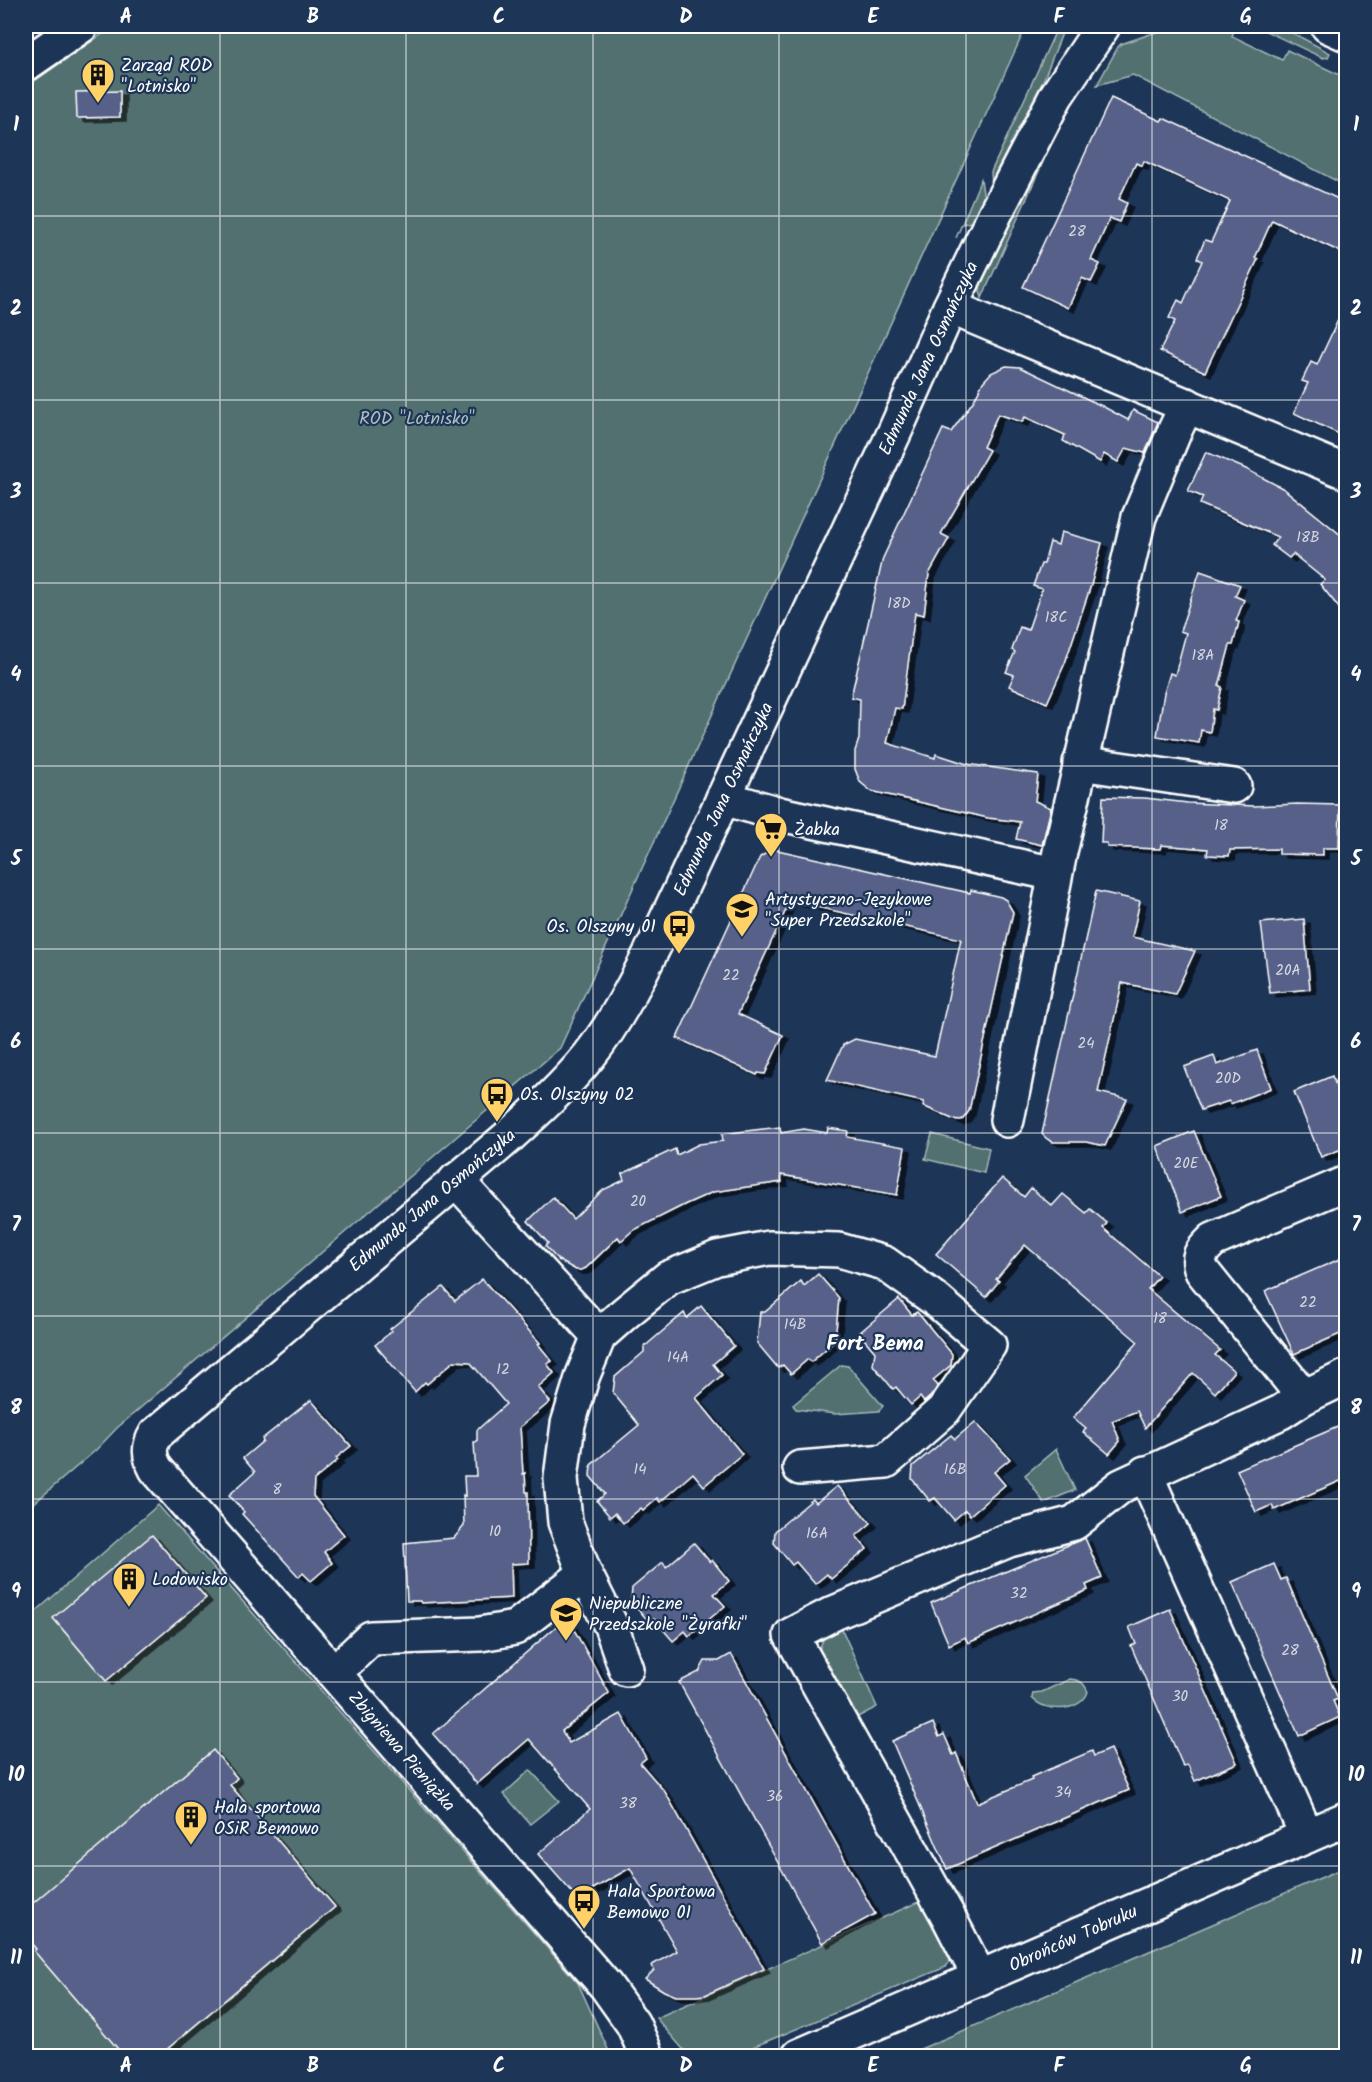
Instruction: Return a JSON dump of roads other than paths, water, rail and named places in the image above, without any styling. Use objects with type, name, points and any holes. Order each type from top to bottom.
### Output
[{"type":"street","points":[[26,64],[81,26]]},
{"type":"street","name":"Edmunda Jana Osmańczyka","points":[[1056,96],[1076,26]]},
{"type":"street","name":"Edmunda Jana Osmańczyka","points":[[149,1452],[156,1434],[551,1098],[590,1055],[633,988],[896,429],[950,308],[1056,96],[1103,26]]},
{"type":"street","points":[[1328,26],[1347,34]]},
{"type":"street","points":[[950,308],[1347,472]]},
{"type":"street","points":[[1007,1120],[1055,874],[1139,517],[1187,405]]},
{"type":"street","points":[[1080,763],[1234,786]]},
{"type":"street","points":[[723,798],[780,814],[1055,874]]},
{"type":"street","points":[[456,1180],[599,1336]]},
{"type":"street","points":[[1304,1397],[1202,1271],[1189,1250],[1202,1251],[1213,1240],[1347,1183]]},
{"type":"street","points":[[626,1669],[611,1626],[585,1575],[565,1522],[561,1478],[568,1424],[583,1375],[599,1336],[668,1278],[717,1257],[769,1248],[839,1250],[884,1263],[936,1300],[989,1345],[944,1410],[886,1461],[800,1468]]},
{"type":"street","points":[[980,1978],[948,1916],[791,1635],[834,1613],[1009,1540],[1074,1523],[1121,1486],[1145,1473],[1281,1412],[1304,1397],[1347,1377]]},
{"type":"street","name":"Zbigniewa Pieniążka","points":[[149,1452],[156,1469],[606,1986],[633,2024],[646,2056]]},
{"type":"street","points":[[1145,1473],[1307,1836]]},
{"type":"street","points":[[334,1673],[370,1638],[480,1634],[515,1628],[585,1575]]},
{"type":"street","name":"Obrońców Tobruku","points":[[799,2056],[1347,1819]]},
{"type":"place","name":"Zarząd ROD \"Lotnisko\"","points":[[98,104]]},
{"type":"place","name":"Żabka","points":[[771,858]]},
{"type":"place","name":"Artystyczno-Językowe \"Super Przedszkole\"","points":[[742,938]]},
{"type":"place","name":"Os. Olszyny 01","points":[[679,955]]},
{"type":"place","name":"Os. Olszyny 02","points":[[497,1123]]},
{"type":"place","name":"Lodowisko","points":[[129,1608]]},
{"type":"place","name":"Niepubliczne Przedszkole \"Żyrafki\"","points":[[566,1642]]},
{"type":"place","name":"Hala sportowa OSiR Bemowo","points":[[191,1846]]},
{"type":"place","name":"Hala Sportowa Bemowo 01","points":[[584,1930]]},
{"type":"district","name":"Fort Bema","points":[[875,1343]]},
{"type":"park label","name":"ROD \"Lotnisko\"","points":[[417,418]]}]
